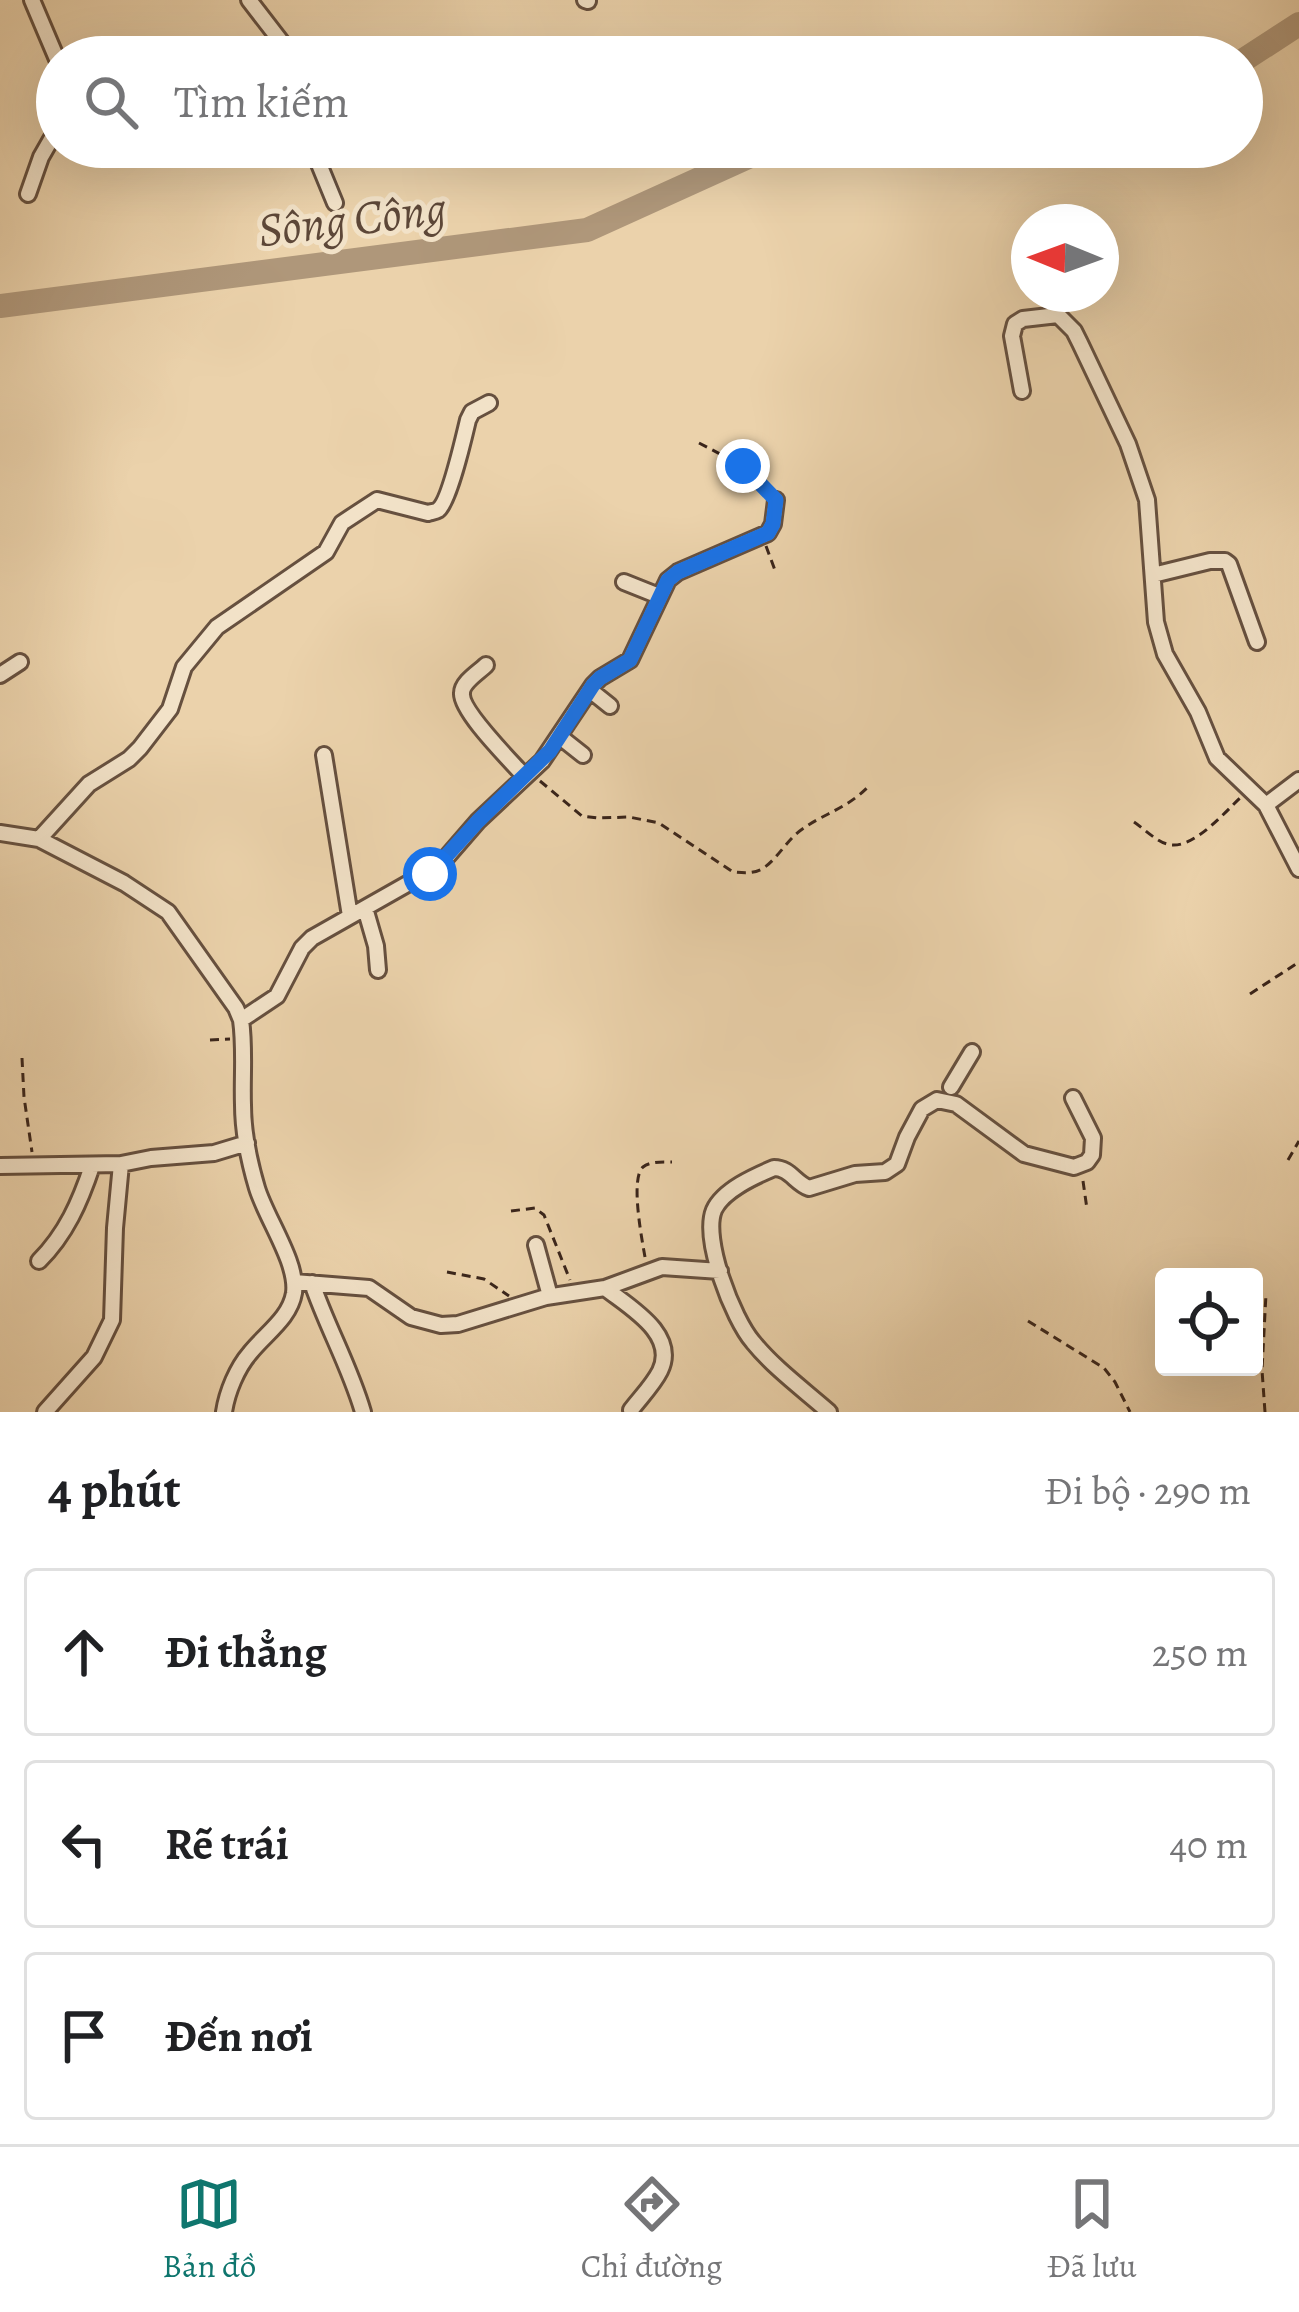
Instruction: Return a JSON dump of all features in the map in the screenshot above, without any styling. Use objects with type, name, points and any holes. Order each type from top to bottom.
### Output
[{"type":"street","points":[[32,0],[47,36]]},
{"type":"street","points":[[249,0],[277,36]]},
{"type":"street","points":[[28,194],[37,168]]},
{"type":"street","points":[[321,168],[335,203]]},
{"type":"street","points":[[1022,391],[1012,336],[1015,324],[1058,314],[1080,343],[1128,444],[1150,514],[1156,622],[1165,654],[1217,758],[1266,806],[1299,869]]},
{"type":"street","points":[[39,839],[89,784],[140,748],[170,709],[184,667],[217,627],[326,552],[342,523],[377,500],[435,513],[453,476],[468,420],[472,412],[489,403]]},
{"type":"street","points":[[242,1020],[277,996],[312,938],[439,866],[550,751],[600,678],[630,660],[668,580],[763,537],[773,524],[776,500]]},
{"type":"street","points":[[1153,575],[1225,561],[1257,642]]},
{"type":"street","points":[[624,582],[659,596]]},
{"type":"street","points":[[0,675],[20,662]]},
{"type":"street","points":[[486,664],[463,686],[462,698],[527,774]]},
{"type":"street","points":[[590,690],[610,706]]},
{"type":"street","points":[[560,736],[583,755]]},
{"type":"street","points":[[324,755],[357,912],[376,946],[377,970]]},
{"type":"street","points":[[1266,806],[1299,780]]},
{"type":"street","points":[[0,833],[39,839],[168,912],[242,1020],[247,1143],[263,1206],[294,1282],[294,1295],[289,1308],[245,1359],[224,1412]]},
{"type":"street","points":[[829,1412],[755,1346],[738,1318],[720,1271],[713,1212],[726,1195],[774,1168],[786,1170],[809,1188],[855,1174],[885,1172],[898,1164],[922,1109],[948,1095],[972,1052]]},
{"type":"street","points":[[948,1095],[1024,1154],[1074,1167],[1092,1155],[1093,1138],[1073,1099]]},
{"type":"street","points":[[0,1166],[121,1165],[203,1155],[247,1143]]},
{"type":"street","points":[[45,1412],[94,1357],[112,1319],[121,1165]]},
{"type":"street","points":[[39,1262],[70,1221],[92,1166]]},
{"type":"street","points":[[536,1245],[550,1296]]},
{"type":"street","points":[[294,1282],[369,1288],[411,1317],[441,1325],[550,1296],[605,1288],[662,1267],[720,1271]]},
{"type":"street","points":[[312,1283],[363,1412]]},
{"type":"street","points":[[605,1288],[654,1328],[664,1350],[660,1370],[631,1410]]},
{"type":"path","points":[[699,443],[743,466],[776,500]]},
{"type":"path","points":[[763,537],[776,573]]},
{"type":"path","points":[[527,774],[582,816],[659,823],[734,872],[743,873],[765,867],[794,836],[851,804],[868,787]]},
{"type":"path","points":[[1134,821],[1166,844],[1179,845],[1195,839],[1249,790]]},
{"type":"path","points":[[1250,994],[1299,962]]},
{"type":"path","points":[[210,1040],[244,1039]]},
{"type":"path","points":[[22,1058],[34,1166]]},
{"type":"path","points":[[1288,1160],[1299,1141]]},
{"type":"path","points":[[648,1270],[638,1176],[649,1164],[672,1162]]},
{"type":"path","points":[[1081,1166],[1087,1209]]},
{"type":"path","points":[[511,1210],[535,1208],[548,1219],[575,1293]]},
{"type":"path","points":[[447,1272],[484,1279],[519,1305]]},
{"type":"path","points":[[1265,1412],[1266,1294]]},
{"type":"path","points":[[1028,1321],[1105,1368],[1130,1412]]},
{"type":"waterway","name":"Sông Công","points":[[1263,47],[1299,24]]},
{"type":"waterway","name":"Sông Công","points":[[0,306],[587,230],[724,168]]},
{"type":"route","points":[[430,874],[542,761],[593,685],[630,660],[668,580],[768,533],[776,500],[743,466]]}]
